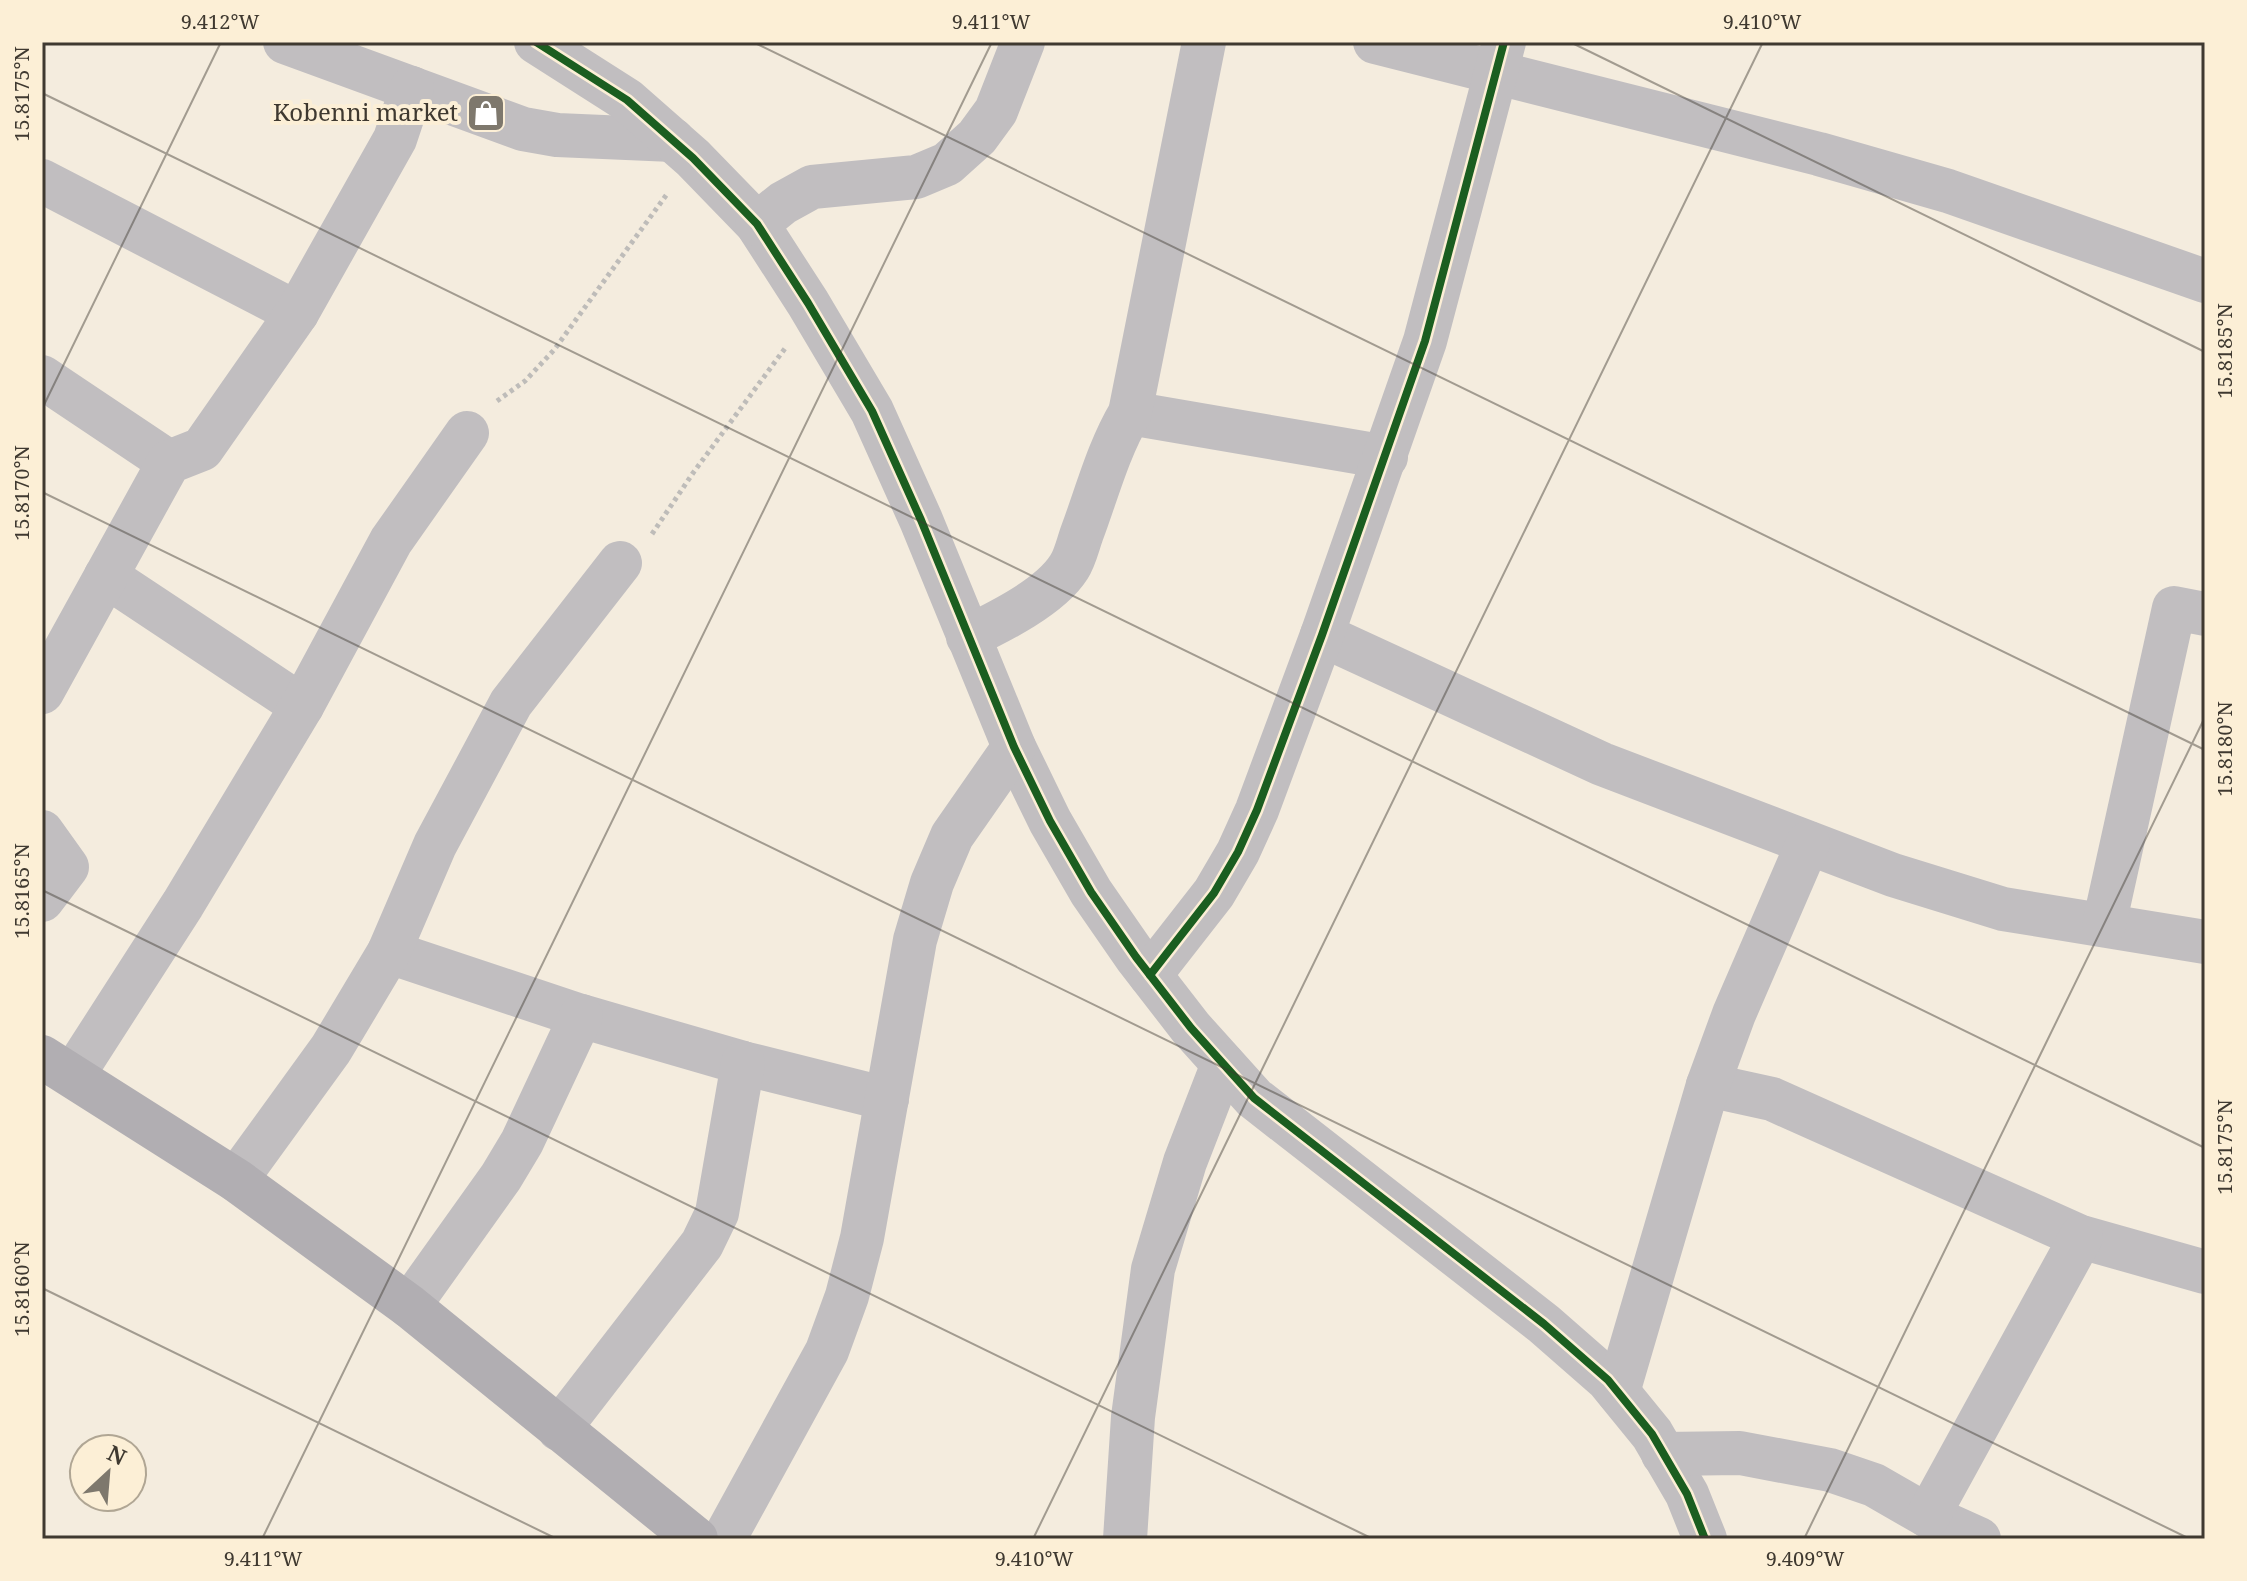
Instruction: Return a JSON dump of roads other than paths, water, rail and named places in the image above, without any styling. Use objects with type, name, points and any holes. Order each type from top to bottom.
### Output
[{"type":"main road","points":[[57,1066],[236,1180],[409,1306],[696,1539]]},
{"type":"street","points":[[285,42],[523,129],[683,149]]},
{"type":"street","points":[[757,224],[783,203],[812,187],[916,177],[947,164],[977,137],[996,111],[1023,42]]},
{"type":"street","points":[[968,637],[1013,615],[1069,568],[1115,438],[1130,413],[1204,42]]},
{"type":"street","points":[[1375,42],[1500,57],[1948,191],[2205,281]]},
{"type":"street","points":[[552,46],[627,100],[683,149],[757,224],[872,411],[1014,747],[1050,821],[1091,892],[1150,975],[1254,1098],[1544,1324],[1608,1380],[1652,1434],[1687,1494],[1705,1539]]},
{"type":"street","points":[[1150,975],[1214,893],[1238,852],[1322,635],[1425,341],[1500,57]]},
{"type":"street","points":[[42,692],[169,462],[202,449],[297,313],[395,139],[412,88]]},
{"type":"street","points":[[42,181],[297,313]]},
{"type":"street","points":[[42,377],[169,462]]},
{"type":"street","points":[[1130,413],[1386,457]]},
{"type":"street","points":[[57,1066],[183,904],[302,706],[391,541],[467,433]]},
{"type":"street","points":[[236,1180],[331,1049],[389,952],[435,845],[511,703],[620,563]]},
{"type":"street","points":[[106,576],[302,706]]},
{"type":"street","points":[[2104,925],[2174,608],[2205,614]]},
{"type":"street","points":[[1322,635],[1602,764],[1958,897],[2003,909],[2205,942]]},
{"type":"street","points":[[724,1539],[827,1351],[847,1296],[862,1238],[915,940],[932,883],[952,836],[1014,747]]},
{"type":"street","points":[[42,832],[67,867],[42,900]]},
{"type":"street","points":[[1618,1392],[1708,1085],[1734,1014],[1808,843]]},
{"type":"street","points":[[389,952],[581,1016],[743,1063],[887,1099]]},
{"type":"street","points":[[409,1306],[501,1177],[522,1142],[581,1016]]},
{"type":"street","points":[[559,1429],[702,1244],[717,1213],[743,1063]]},
{"type":"street","points":[[1125,1539],[1133,1417],[1153,1269],[1185,1162],[1223,1064]]},
{"type":"street","points":[[1708,1085],[1772,1099],[2081,1237],[2205,1272]]},
{"type":"street","points":[[1928,1516],[2081,1237]]},
{"type":"street","points":[[1663,1454],[1740,1453],[1830,1470],[1874,1485],[1928,1516],[1979,1539]]},
{"type":"place","name":"Kobenni market","points":[[486,113]]}]
